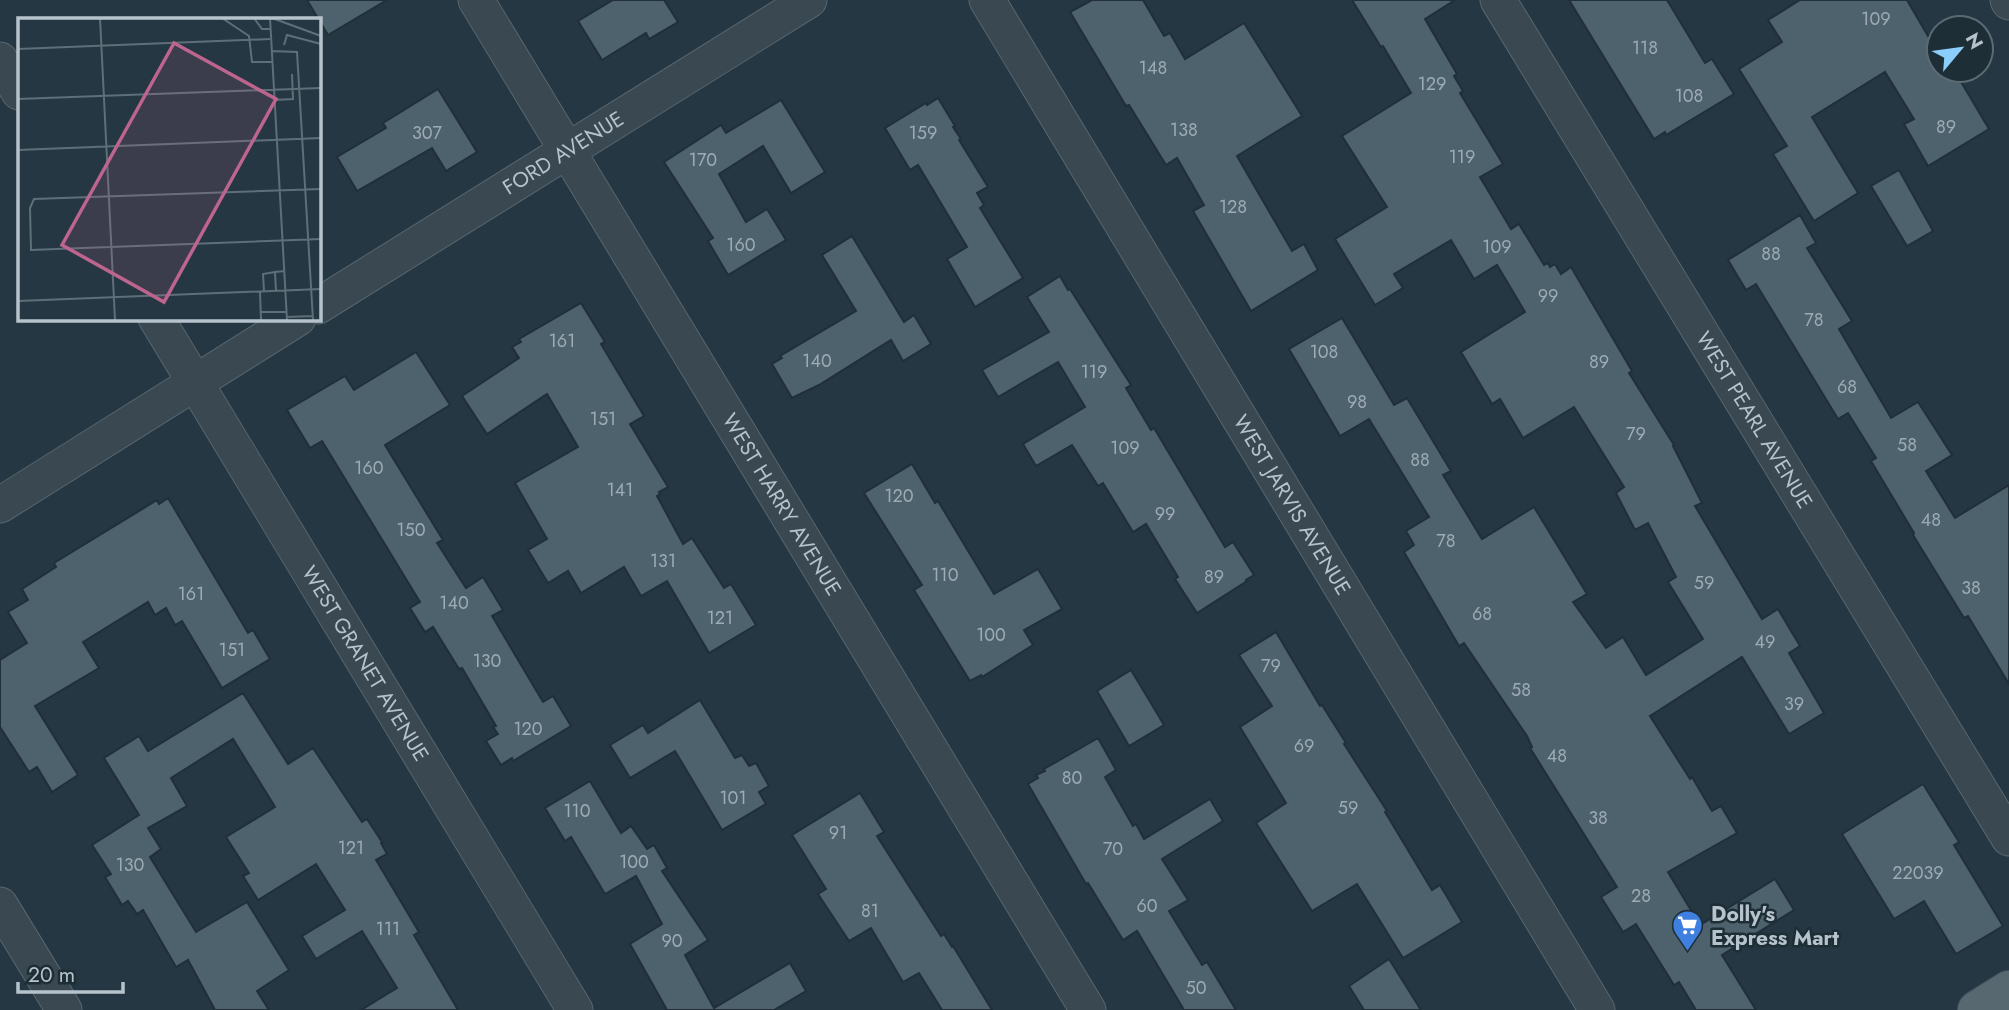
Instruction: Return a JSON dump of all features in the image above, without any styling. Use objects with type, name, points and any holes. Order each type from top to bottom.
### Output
[{"type":"street","name":"WEST HARRY AVENUE","points":[[476,0],[1088,1010]]},
{"type":"street","name":"FORD AVENUE","points":[[320,305],[809,0]]},
{"type":"street","name":"WEST JARVIS AVENUE","points":[[987,0],[1597,1010]]},
{"type":"street","name":"WEST PEARL AVENUE","points":[[1498,0],[2009,838]]},
{"type":"street","points":[[0,60],[18,90]]},
{"type":"street","name":"WEST GRANET AVENUE","points":[[157,320],[575,1010]]},
{"type":"street","points":[[0,505],[295,320]]},
{"type":"street","points":[[0,905],[64,1010]]},
{"type":"building","points":[[307,0],[387,0],[328,35]]},
{"type":"building","points":[[613,0],[664,0],[678,22],[649,39],[646,33],[602,60],[578,21]]},
{"type":"building","points":[[1092,0],[1143,0],[1164,36],[1170,33],[1185,59],[1244,23],[1302,116],[1237,156],[1292,251],[1304,244],[1318,270],[1251,311],[1193,211],[1204,205],[1177,158],[1166,165],[1129,105],[1126,106],[1070,12]]},
{"type":"building","points":[[1352,0],[1455,0],[1425,19],[1457,74],[1454,76],[1463,91],[1460,93],[1503,164],[1480,177],[1511,229],[1519,224],[1544,265],[1548,263],[1550,267],[1555,264],[1561,274],[1571,267],[1632,371],[1629,373],[1674,445],[1702,503],[1695,506],[1762,619],[1778,609],[1800,646],[1789,653],[1824,713],[1789,734],[1742,657],[1650,716],[1712,811],[1721,806],[1737,833],[1668,872],[1700,925],[1775,879],[1794,910],[1722,955],[1756,1010],[1696,1010],[1679,982],[1674,985],[1636,924],[1623,932],[1601,897],[1617,887],[1530,748],[1532,747],[1527,736],[1464,643],[1459,646],[1404,552],[1414,545],[1406,531],[1429,517],[1369,419],[1340,436],[1289,349],[1342,318],[1394,405],[1407,398],[1451,471],[1443,475],[1482,539],[1534,507],[1587,594],[1573,602],[1606,648],[1623,637],[1646,675],[1703,639],[1668,582],[1676,577],[1648,523],[1635,530],[1616,493],[1624,487],[1574,407],[1523,438],[1500,399],[1492,404],[1461,352],[1525,312],[1497,265],[1474,279],[1451,240],[1394,274],[1403,288],[1375,305],[1335,239],[1387,207],[1342,136],[1411,93]]},
{"type":"building","points":[[1569,0],[1667,0],[1705,63],[1712,59],[1734,94],[1666,135],[1665,132],[1654,139]]},
{"type":"building","points":[[1800,0],[1907,0],[1925,31],[1925,84],[1962,84],[1989,129],[1928,166],[1904,124],[1914,119],[1885,72],[1812,117],[1858,193],[1814,221],[1773,154],[1787,146],[1739,69],[1782,42],[1768,20]]},
{"type":"building","points":[[438,89],[477,152],[446,171],[432,148],[357,191],[337,157],[386,128],[383,123]]},
{"type":"building","points":[[938,98],[955,126],[953,127],[961,139],[959,140],[988,187],[977,193],[984,205],[980,208],[1023,278],[975,307],[947,259],[967,247],[918,165],[910,170],[885,128]]},
{"type":"building","points":[[781,100],[825,172],[791,193],[763,146],[719,174],[746,222],[767,209],[786,240],[728,275],[708,241],[713,238],[664,162],[721,125],[726,133]]},
{"type":"building","points":[[1899,170],[1933,231],[1907,246],[1871,186]]},
{"type":"building","points":[[1800,215],[1816,243],[1807,248],[1852,321],[1839,329],[1891,418],[1918,402],[1952,455],[1926,471],[1955,518],[2009,485],[2009,684],[1968,616],[1964,618],[1913,535],[1871,461],[1876,458],[1848,413],[1838,419],[1756,284],[1746,290],[1728,260]]},
{"type":"building","points":[[852,236],[904,322],[914,315],[931,344],[903,361],[891,340],[819,385],[792,398],[772,364],[782,358],[780,356],[856,311],[822,255]]},
{"type":"building","points":[[1060,276],[1131,385],[1126,388],[1151,430],[1154,428],[1225,547],[1233,542],[1254,575],[1197,613],[1175,579],[1178,577],[1146,524],[1133,532],[1103,483],[1098,486],[1072,445],[1036,466],[1023,444],[1085,407],[1058,362],[998,397],[982,370],[1049,332],[1027,297]]},
{"type":"building","points":[[581,303],[605,342],[601,344],[644,416],[630,424],[668,487],[657,496],[683,544],[692,538],[724,588],[731,584],[756,625],[709,653],[667,581],[641,596],[624,567],[581,593],[568,571],[548,583],[528,550],[547,539],[515,483],[578,447],[547,394],[487,434],[462,396],[519,358],[512,347],[521,342],[519,339]]},
{"type":"building","points":[[416,352],[450,405],[385,445],[443,540],[437,543],[466,588],[483,577],[503,610],[492,616],[543,702],[553,696],[571,726],[513,761],[512,758],[501,765],[486,741],[498,734],[493,727],[496,726],[462,668],[459,669],[433,627],[425,632],[410,608],[420,602],[322,441],[310,448],[287,410],[345,376],[354,390]]},
{"type":"building","points":[[912,464],[935,503],[938,501],[994,594],[1038,569],[1062,609],[1024,630],[1033,645],[982,677],[981,675],[970,681],[914,590],[922,585],[864,493]]},
{"type":"building","points":[[168,498],[248,633],[253,630],[270,659],[222,688],[182,621],[175,625],[166,608],[155,615],[148,602],[83,642],[99,668],[35,706],[78,775],[52,792],[37,767],[29,772],[0,727],[0,660],[27,643],[8,612],[28,600],[22,589],[56,567],[54,563],[157,500],[159,504]]},
{"type":"building","points":[[1276,632],[1320,706],[1322,705],[1346,743],[1344,744],[1387,811],[1385,812],[1432,890],[1440,885],[1462,922],[1403,958],[1357,884],[1312,911],[1256,823],[1286,803],[1240,727],[1272,706],[1239,655]]},
{"type":"building","points":[[1131,670],[1164,725],[1129,746],[1097,691]]},
{"type":"building","points":[[243,693],[288,764],[313,748],[362,822],[367,819],[387,854],[376,860],[419,932],[414,935],[458,1010],[361,1010],[397,988],[362,931],[316,959],[302,936],[345,910],[316,864],[258,900],[243,876],[249,873],[226,837],[275,807],[233,739],[171,778],[187,806],[148,828],[161,849],[150,857],[196,932],[247,902],[289,970],[257,991],[269,1010],[215,1010],[188,960],[176,967],[143,910],[137,914],[128,901],[122,905],[105,877],[111,874],[92,845],[139,815],[104,758],[139,736],[148,751]]},
{"type":"building","points":[[700,700],[735,758],[742,755],[749,766],[756,763],[769,786],[759,792],[766,804],[722,830],[675,751],[630,778],[610,745],[643,725],[648,733]]},
{"type":"building","points":[[1098,738],[1116,770],[1105,777],[1133,826],[1136,824],[1144,839],[1210,799],[1223,821],[1162,859],[1188,900],[1169,911],[1202,965],[1207,962],[1236,1010],[1184,1010],[1137,931],[1123,940],[1088,883],[1086,884],[1028,784],[1038,778],[1036,775],[1045,771],[1044,769]]},
{"type":"building","points":[[590,781],[621,833],[631,826],[647,849],[654,845],[667,868],[662,871],[708,940],[685,955],[714,1008],[790,963],[806,991],[774,1010],[667,1010],[630,944],[662,924],[636,876],[605,894],[571,837],[565,841],[545,808]]},
{"type":"building","points":[[1923,784],[1959,842],[1954,845],[2003,926],[1956,954],[1924,901],[1894,919],[1842,834]]},
{"type":"building","points":[[860,793],[884,832],[877,836],[941,936],[944,934],[953,946],[992,1010],[942,1010],[919,973],[903,982],[871,928],[849,941],[818,894],[826,889],[792,835]]},
{"type":"building","points":[[1389,959],[1421,1010],[1364,1010],[1349,986]]},
{"type":"place","name":"Dolly's Express Mart","points":[[1688,953]]}]
